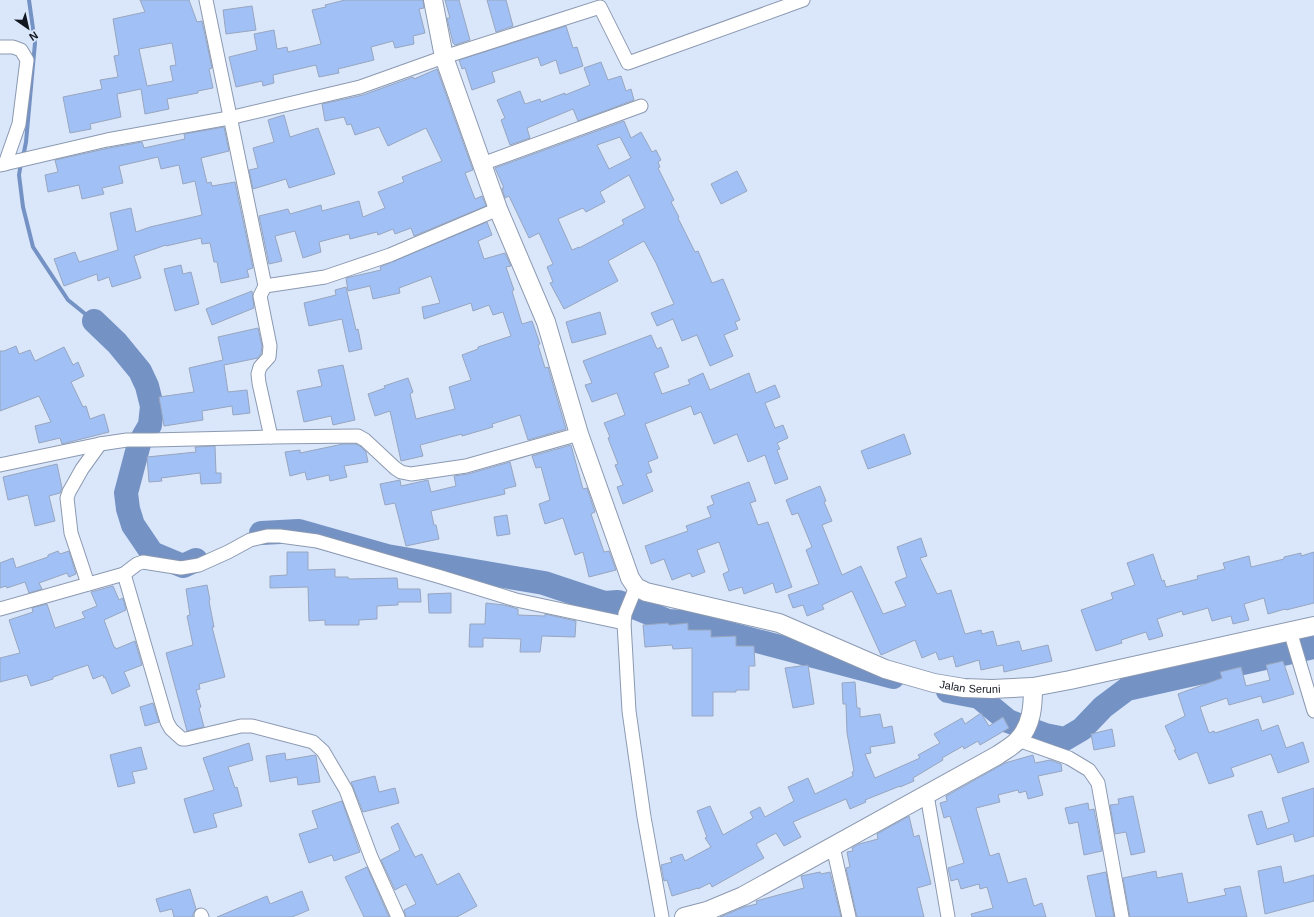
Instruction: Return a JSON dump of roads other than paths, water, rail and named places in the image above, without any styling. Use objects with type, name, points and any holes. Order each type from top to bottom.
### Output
[{"type":"street","points":[[206,0],[265,286],[260,296],[270,352],[269,357],[260,367],[258,374],[271,437]]},
{"type":"street","points":[[433,0],[444,57],[498,209],[546,322],[579,434],[634,593],[624,618],[629,711],[644,817],[662,917]]},
{"type":"street","points":[[5,164],[107,140],[230,118],[360,87],[444,57],[600,7],[628,63],[804,0]]},
{"type":"street","points":[[0,47],[13,47],[21,50],[27,60],[19,124],[5,164]]},
{"type":"street","points":[[482,164],[641,106]]},
{"type":"street","points":[[265,286],[325,277],[390,255],[498,209]]},
{"type":"street","points":[[0,465],[100,444],[127,440],[358,436],[365,440],[401,472],[411,474],[466,466],[579,434]]},
{"type":"street","points":[[88,584],[71,533],[67,498],[82,469],[100,444]]},
{"type":"street","points":[[0,610],[124,574],[137,564],[143,562],[181,568],[199,565],[250,540],[267,536],[280,536],[317,541],[516,600],[624,618]]},
{"type":"street","points":[[124,574],[151,664],[159,697],[167,722],[171,729],[182,739],[186,739],[241,726],[252,726],[313,742],[323,751],[346,790],[371,857],[398,917]]},
{"type":"street","name":"Jalan Seruni","points":[[634,593],[646,592],[779,623],[885,669],[934,683],[964,688],[992,689],[1033,687],[1292,637],[1314,626]]},
{"type":"street","points":[[1292,637],[1314,711]]},
{"type":"street","points":[[684,917],[707,911],[743,896],[998,755],[1024,731],[1033,704],[1033,687]]},
{"type":"street","points":[[1024,731],[1089,770],[1098,784],[1122,917]]},
{"type":"street","points":[[927,795],[948,917]]},
{"type":"street","points":[[833,847],[849,917]]},
{"type":"waterway","points":[[23,157],[26,142],[35,43],[29,0]]},
{"type":"waterway","points":[[21,163],[19,175],[23,207],[33,247],[68,300],[94,321]]},
{"type":"waterway","points":[[94,321],[117,343],[140,371],[147,386],[152,406],[150,425],[139,444],[126,493],[128,509],[133,525],[152,553],[183,566],[196,560]]},
{"type":"waterway","points":[[261,533],[299,531],[387,556],[544,583],[604,603],[618,602],[668,621],[699,623],[712,629],[893,677]]},
{"type":"waterway","points":[[948,691],[979,697],[1008,721],[1045,735],[1065,739],[1082,729],[1103,707],[1127,689],[1314,647]]}]
